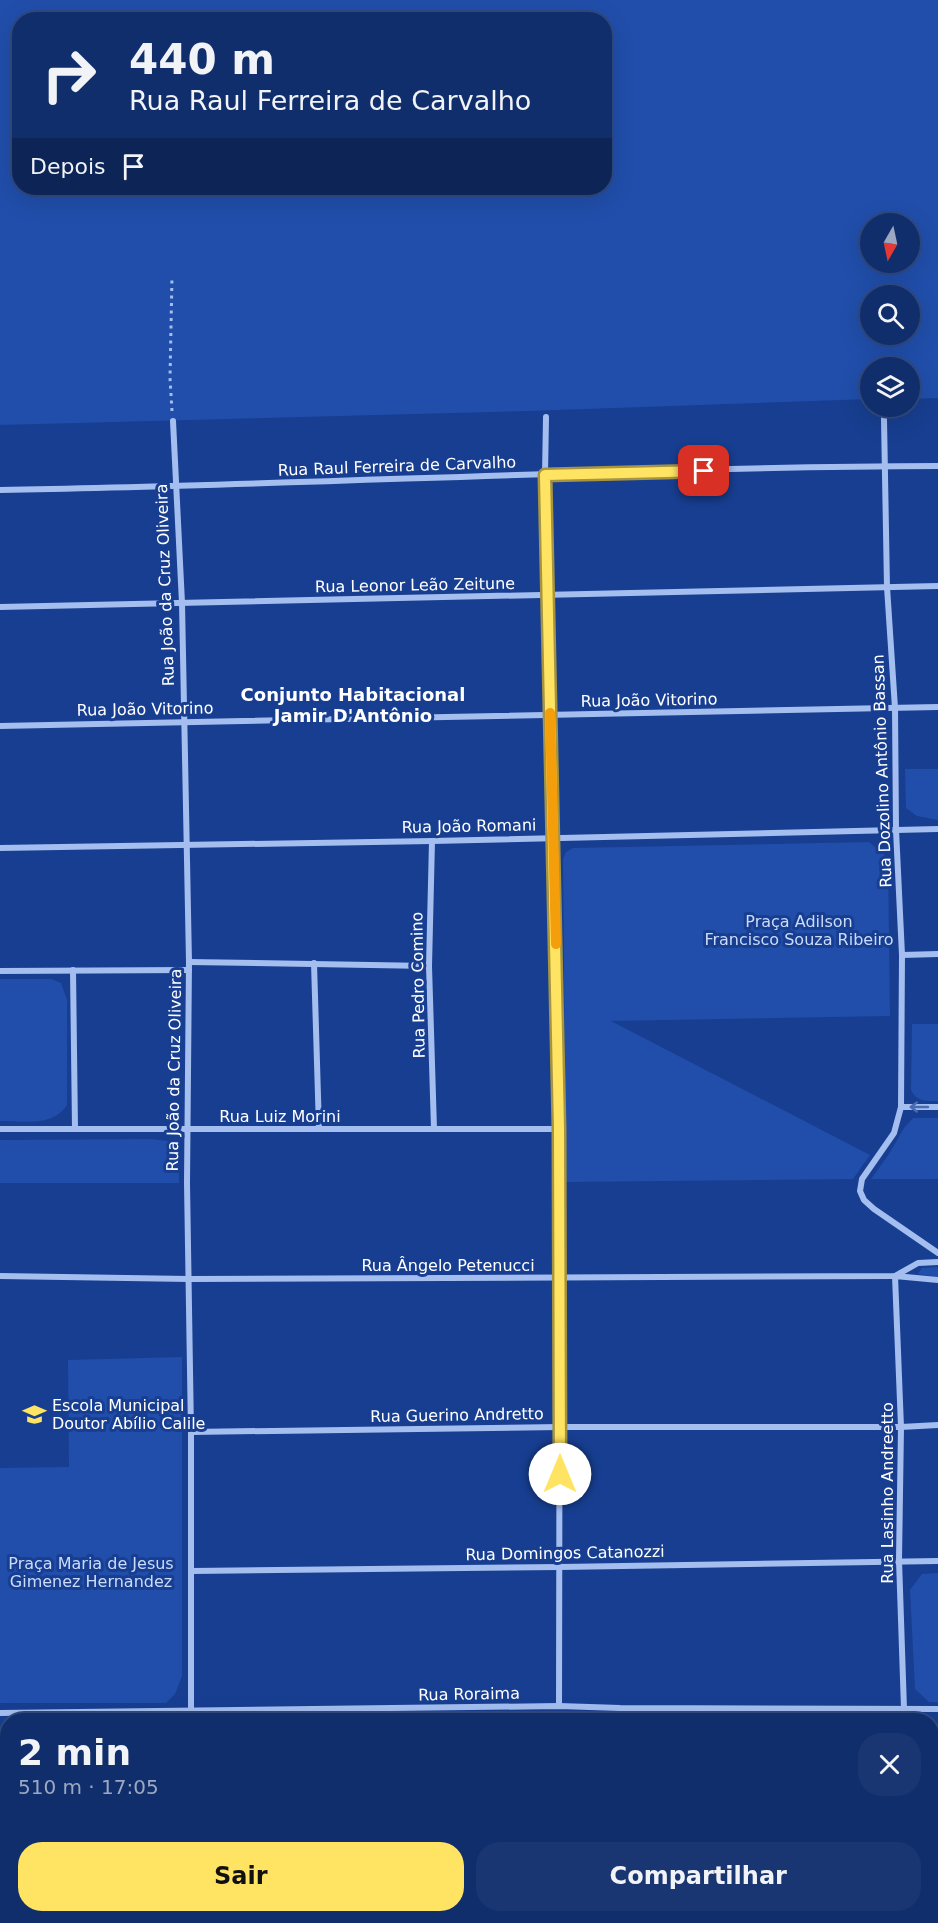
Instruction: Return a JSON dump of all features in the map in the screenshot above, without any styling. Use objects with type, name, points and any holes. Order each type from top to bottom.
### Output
[{"type":"street","points":[[546,417],[545,475],[559,1129],[559,1706]]},
{"type":"street","name":"Rua Dozolino Antônio Bassan","points":[[884,419],[887,587],[895,708],[896,830],[902,955],[901,1107],[894,1132],[862,1179],[860,1191],[864,1200],[874,1209],[938,1253]]},
{"type":"street","name":"Rua João da Cruz Oliveira","points":[[172,421],[182,603],[189,962],[187,1129],[192,1571],[191,1712]]},
{"type":"street","name":"Rua Raul Ferreira de Carvalho","points":[[0,490],[938,466]]},
{"type":"street","name":"Rua Leonor Leão Zeitune","points":[[0,607],[938,586]]},
{"type":"street","name":"Rua João Vitorino","points":[[0,726],[938,707]]},
{"type":"street","name":"Rua João Romani","points":[[0,848],[938,829]]},
{"type":"street","name":"Rua Pedro Comino","points":[[432,841],[429,966],[434,1129]]},
{"type":"street","points":[[902,955],[938,954]]},
{"type":"street","points":[[189,962],[429,966]]},
{"type":"street","points":[[314,963],[318,1129]]},
{"type":"street","points":[[0,970],[189,970]]},
{"type":"street","points":[[73,970],[75,1129]]},
{"type":"street","points":[[901,1107],[938,1107]]},
{"type":"street","name":"Rua Luiz Morini","points":[[0,1129],[559,1129]]},
{"type":"street","name":"Rua Ângelo Petenucci","points":[[896,1276],[918,1263],[938,1262]]},
{"type":"street","name":"Rua Ângelo Petenucci","points":[[0,1276],[189,1279],[896,1276],[938,1280]]},
{"type":"street","name":"Rua Lasinho Andreetto","points":[[896,1276],[901,1427],[899,1560],[904,1709]]},
{"type":"street","name":"Rua Guerino Andretto","points":[[191,1432],[938,1425]]},
{"type":"street","name":"Rua Domingos Catanozzi","points":[[192,1571],[938,1561]]},
{"type":"street","name":"Rua Roraima","points":[[0,1713],[559,1706],[938,1709]]},
{"type":"path","points":[[172,278],[170,378],[172,421]]},
{"type":"green space","points":[[0,0],[938,0],[938,398],[920,399],[920,357],[860,357],[860,399],[0,425]]},
{"type":"green space","points":[[905,769],[938,769],[938,820],[917,816],[906,808]]},
{"type":"green space","name":"Praça Adilson Francisco Souza Ribeiro","points":[[869,842],[888,858],[890,1016],[611,1021],[870,1155],[853,1179],[566,1182],[563,859],[566,852],[573,848]]},
{"type":"green space","points":[[0,979],[51,979],[61,983],[67,1000],[67,1105],[54,1117],[46,1120],[0,1121]]},
{"type":"green space","points":[[912,1024],[938,1024],[938,1101],[919,1099],[911,1090]]},
{"type":"green space","points":[[913,1118],[938,1118],[938,1179],[871,1179],[904,1128]]},
{"type":"green space","points":[[151,1139],[168,1141],[178,1153],[179,1183],[0,1183],[0,1140]]},
{"type":"green space","points":[[938,1267],[938,1277],[918,1274],[922,1268]]},
{"type":"green space","name":"Praça Maria de Jesus Gimenez Hernandez","points":[[182,1357],[182,1676],[175,1694],[166,1703],[0,1703],[0,1468],[69,1467],[68,1360]]},
{"type":"green space","points":[[938,1573],[938,1702],[929,1702],[915,1689],[910,1590],[922,1574]]},
{"type":"slow traffic","points":[[550,713],[556,944]]},
{"type":"place","name":"Escola Municipal Doutor Abílio Calile","points":[[34,1414]]},
{"type":"district","name":"Conjunto Habitacional Jamir D'Antônio","points":[[353,704]]},
{"type":"route","points":[[560,1474],[560,1182],[545,475],[704,471]]}]
